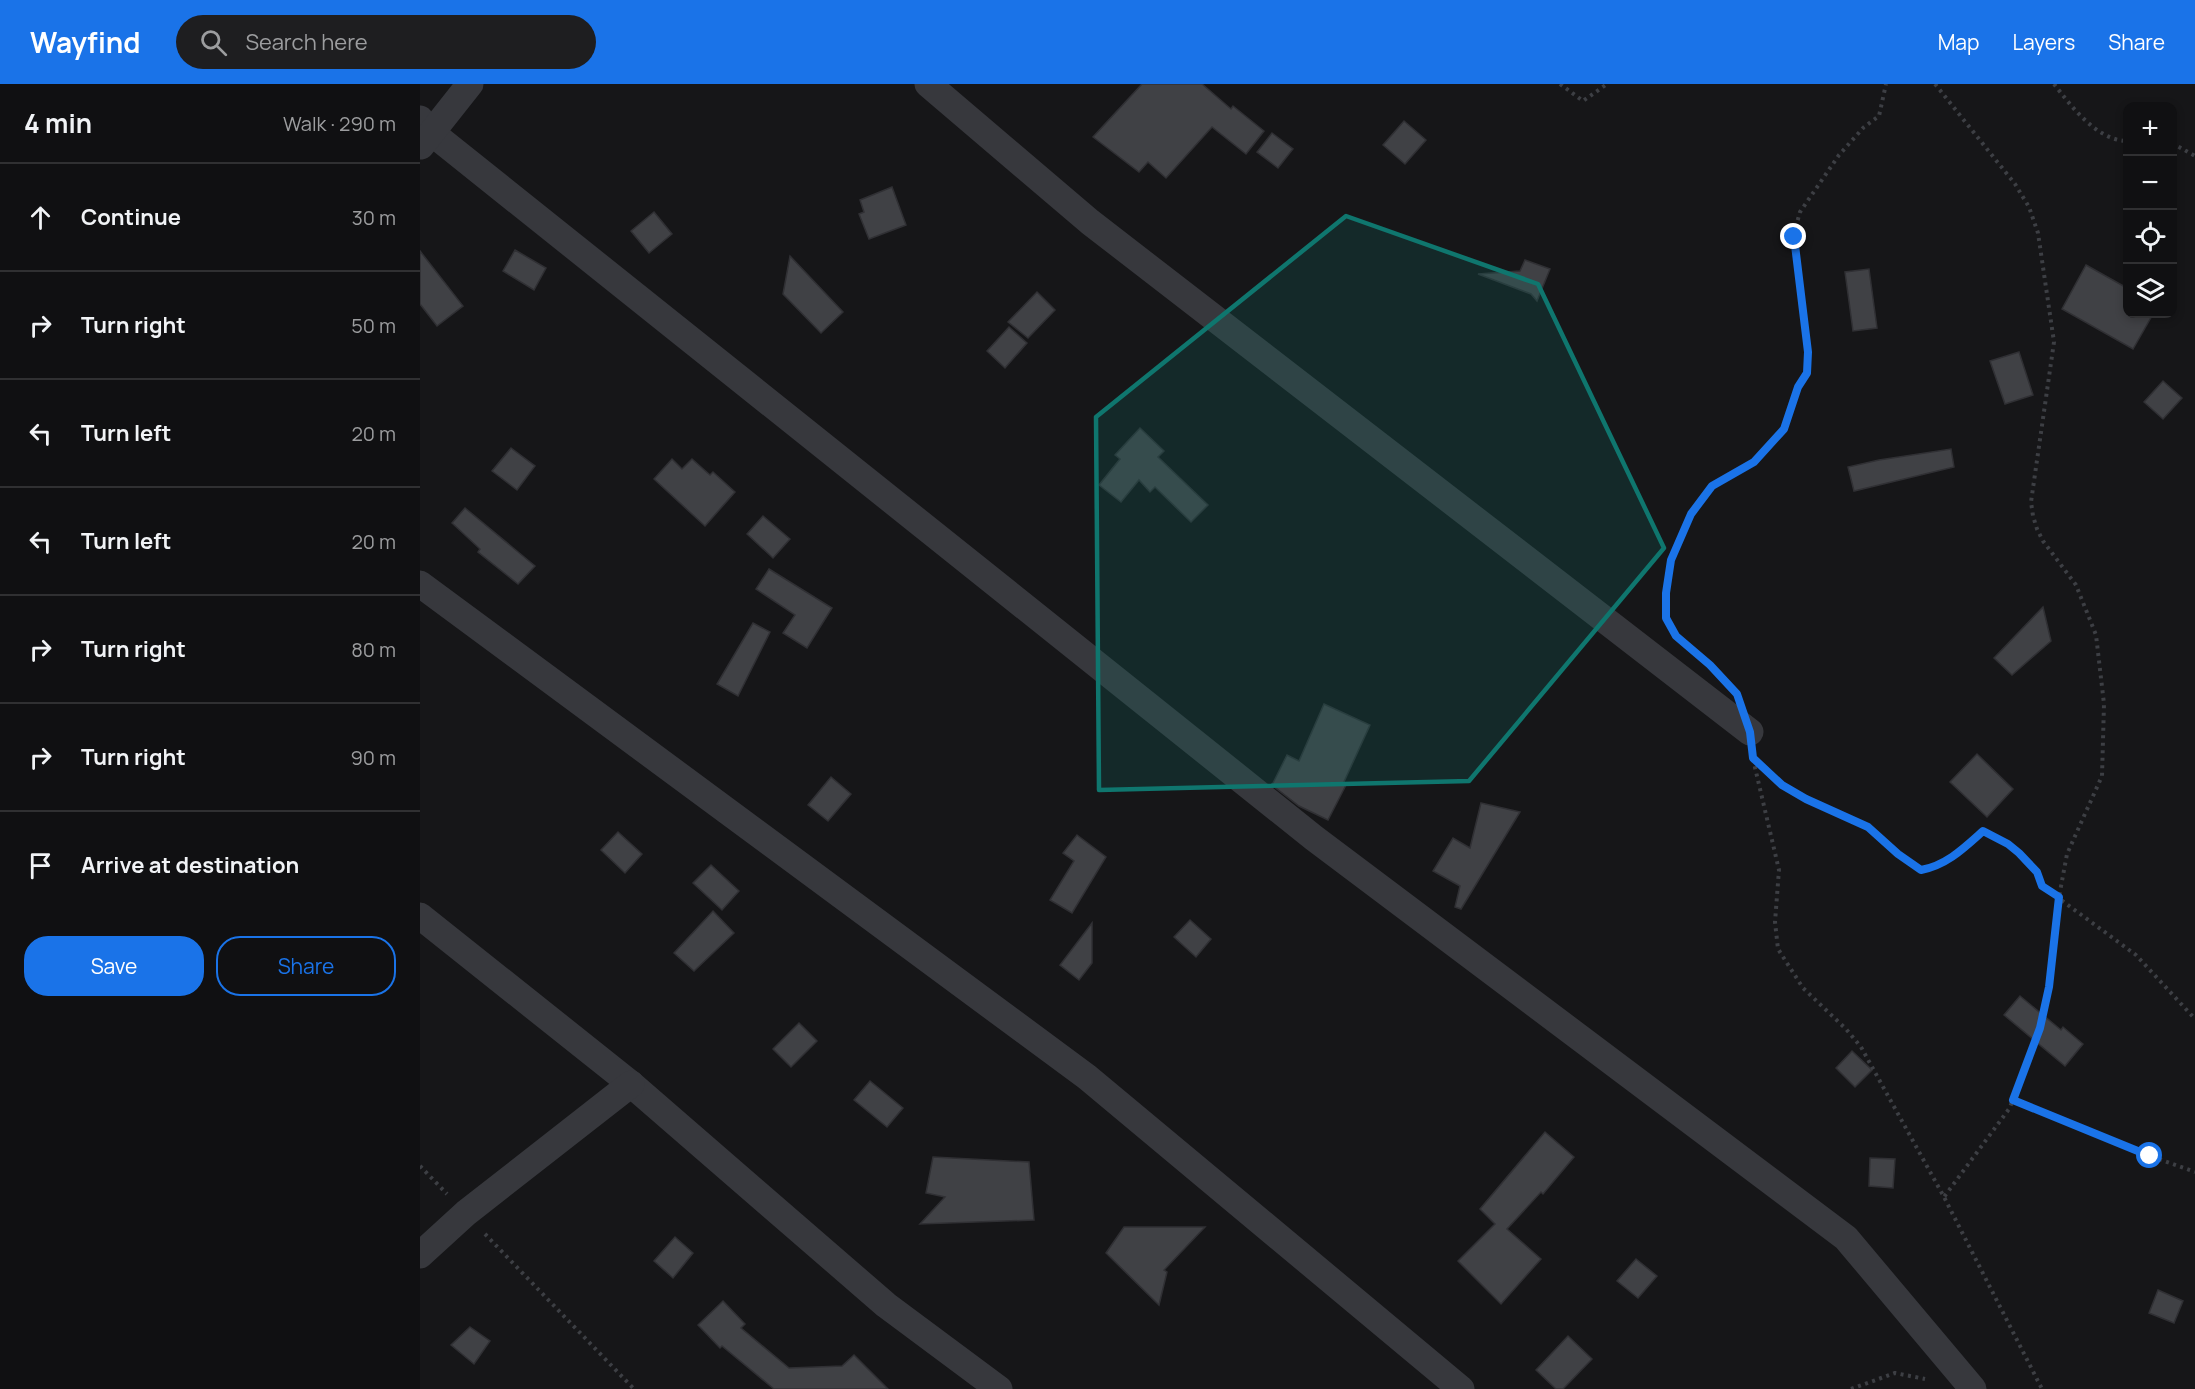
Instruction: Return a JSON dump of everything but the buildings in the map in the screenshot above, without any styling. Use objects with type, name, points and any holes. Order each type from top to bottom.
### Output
[{"type":"street","points":[[470,84],[424,133],[1314,838],[1845,1238],[1973,1389]]},
{"type":"street","points":[[928,84],[1090,222],[1751,745]]},
{"type":"street","points":[[420,584],[1087,1077],[1461,1389]]},
{"type":"street","points":[[420,916],[631,1084],[886,1305],[999,1389]]},
{"type":"street","points":[[420,1255],[466,1213],[631,1084]]},
{"type":"path","points":[[1560,84],[1583,101],[1607,84]]},
{"type":"path","points":[[1685,643],[1676,636],[1666,618],[1666,593],[1671,560],[1691,514],[1712,486],[1754,462],[1784,429],[1798,387],[1807,373],[1808,352],[1794,237],[1800,212],[1839,156],[1864,127],[1879,116],[1886,84]]},
{"type":"path","points":[[1935,84],[2023,195],[2038,232],[2054,342],[2031,502],[2032,516],[2043,541],[2076,585],[2096,635],[2105,719],[2102,776],[2067,854],[2059,897],[2049,987],[2040,1028],[2009,1109],[1944,1197]]},
{"type":"path","points":[[2054,84],[2063,97],[2093,126],[2115,141],[2123,141]]},
{"type":"path","points":[[2177,146],[2195,156]]},
{"type":"path","points":[[1751,745],[1782,785],[1806,799],[1868,827],[1898,854],[1921,870],[1936,867],[1948,861],[1983,831],[2008,844],[2037,872],[2042,886],[2136,955],[2195,1019]]},
{"type":"path","points":[[1751,745],[1779,870],[1775,922],[1778,949],[1803,988],[1846,1029],[1861,1047],[1944,1197],[2042,1389]]},
{"type":"path","points":[[2013,1100],[2195,1172]]},
{"type":"path","points":[[420,1166],[634,1389]]},
{"type":"path","points":[[1851,1389],[1895,1373],[1928,1380]]},
{"type":"highlighted area","points":[[1346,216],[1538,284],[1664,548],[1469,781],[1099,790],[1096,417]]},
{"type":"route","points":[[1794,237],[1808,352],[1807,373],[1798,387],[1784,429],[1754,462],[1712,486],[1691,514],[1671,560],[1666,593],[1666,618],[1676,636],[1710,665],[1737,694],[1750,732],[1753,758],[1782,785],[1806,799],[1868,827],[1909,863],[1921,870],[1936,867],[1948,861],[1983,831],[2008,844],[2037,872],[2042,886],[2059,897],[2049,987],[2040,1028],[2013,1100],[2150,1156]]}]
